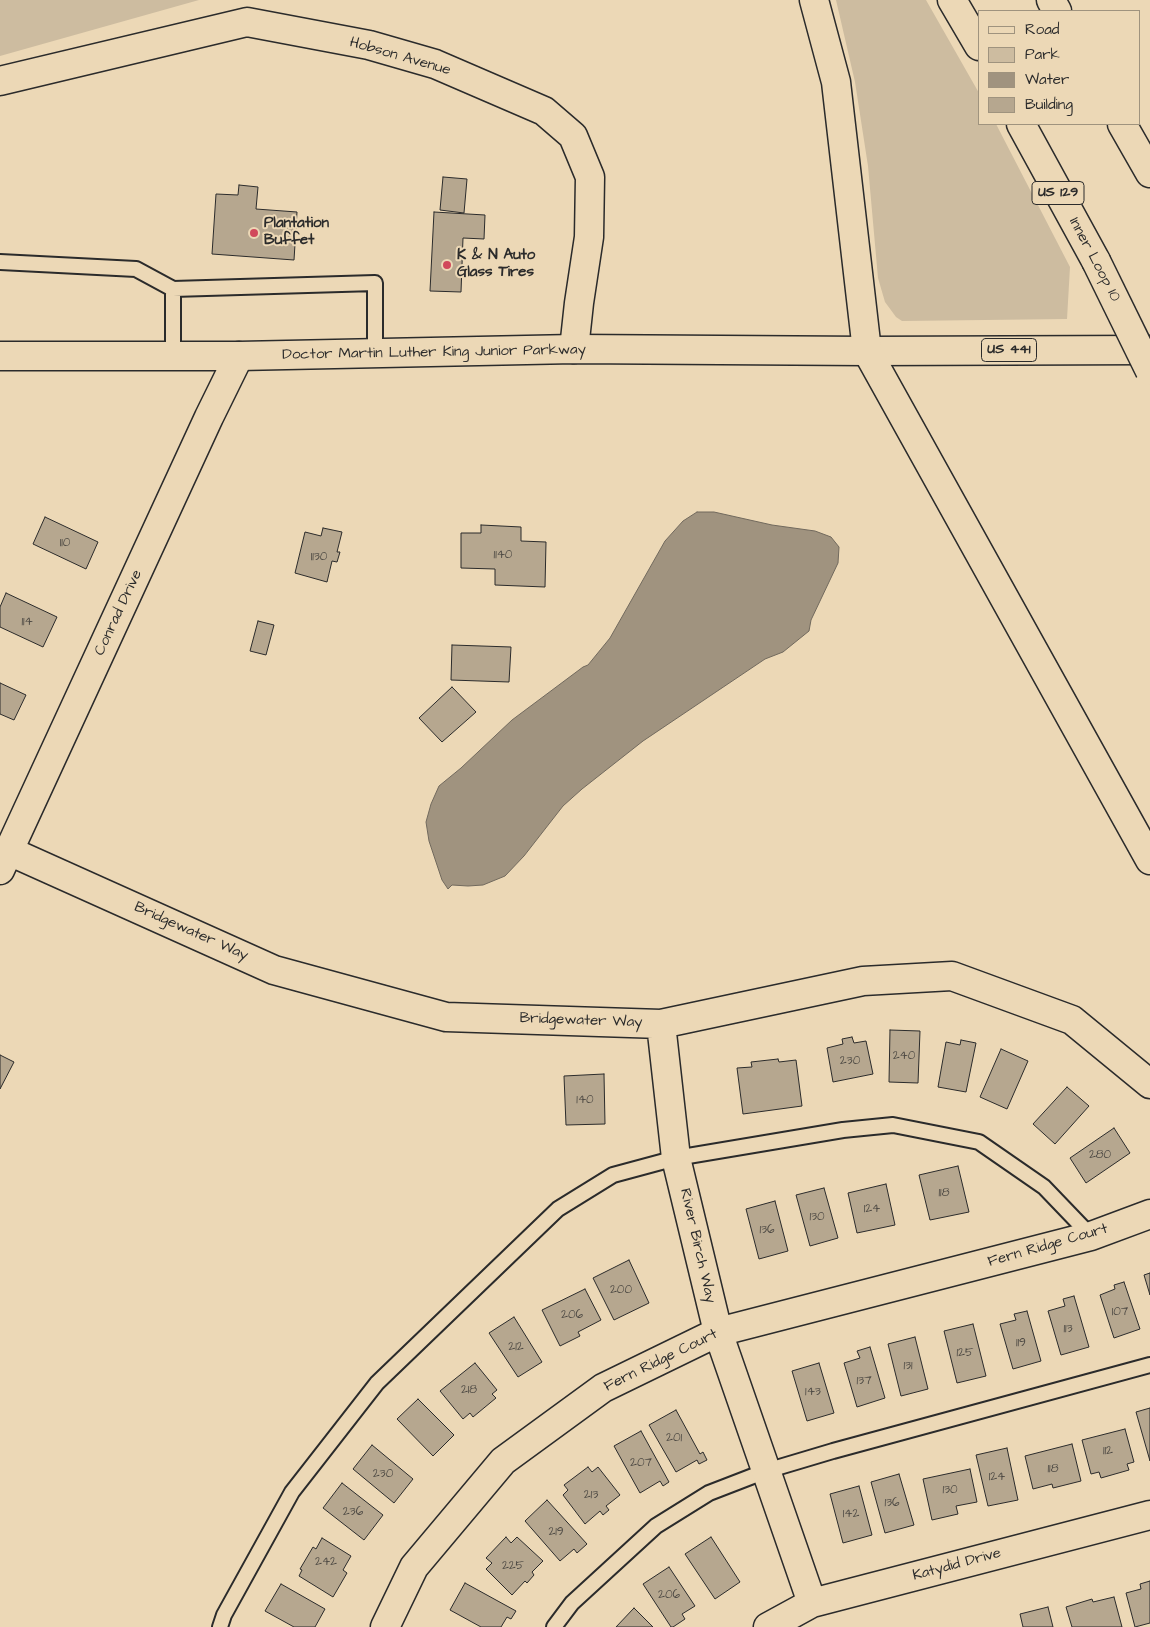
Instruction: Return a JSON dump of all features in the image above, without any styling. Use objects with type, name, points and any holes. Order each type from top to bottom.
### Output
[{"type":"main road","points":[[814,0],[836,82],[867,351],[1150,860]]},
{"type":"main road","points":[[952,0],[978,44]]},
{"type":"main road","name":"Hobson Avenue","points":[[0,81],[247,22],[369,45],[435,64],[544,111],[573,136],[590,177],[589,237],[578,303],[574,350]]},
{"type":"main road","name":"Inner Loop 10","points":[[1022,125],[1096,262],[1150,370]]},
{"type":"main road","points":[[1123,125],[1150,173]]},
{"type":"main road","name":"Doctor Martin Luther King Junior Parkway","points":[[0,356],[173,357],[574,350],[867,351]]},
{"type":"main road","name":"US 441","points":[[867,351],[1150,350]]},
{"type":"main road","name":"Conrad Drive","points":[[5,860],[209,416],[239,356]]},
{"type":"main road","name":"Bridgewater Way","points":[[5,860],[274,970],[446,1017],[662,1024],[863,981],[952,976],[1072,1020],[1150,1084]]},
{"type":"main road","name":"River Birch Way","points":[[662,1024],[676,1158],[718,1332],[812,1603]]},
{"type":"main road","name":"Fern Ridge Court","points":[[385,1627],[414,1567],[503,1461],[603,1388],[718,1332],[1091,1236],[1150,1214]]},
{"type":"main road","name":"Katydid Drive","points":[[768,1627],[812,1603],[1150,1515]]},
{"type":"lane","points":[[0,262],[136,269],[173,289],[375,282],[374,354]]},
{"type":"lane","points":[[173,289],[173,357]]},
{"type":"lane","points":[[220,1627],[224,1615],[292,1492],[377,1383],[558,1209],[613,1175],[676,1158],[843,1130],[893,1125],[979,1142],[1044,1187],[1091,1236]]},
{"type":"lane","points":[[554,1627],[572,1603],[656,1526],[709,1492],[766,1471],[833,1451],[1150,1365]]},
{"type":"green space","points":[[0,0],[199,0],[0,56]]},
{"type":"green space","points":[[836,0],[926,0],[978,91],[978,125],[997,125],[1070,267],[1067,319],[902,321],[896,317],[885,302],[878,278],[868,166],[855,82]]},
{"type":"water","points":[[697,512],[714,512],[772,525],[815,531],[831,537],[839,547],[838,563],[811,620],[809,631],[783,652],[765,659],[643,741],[582,789],[563,806],[524,856],[505,876],[483,885],[452,885],[448,889],[442,880],[429,841],[426,822],[439,786],[512,720],[588,665],[610,638],[665,541],[683,521]]},
{"type":"building","points":[[443,177],[467,179],[464,213],[440,210]]},
{"type":"building","name":"Plantation Buffet","points":[[239,185],[258,187],[256,209],[297,212],[294,260],[212,254],[216,194],[238,195]]},
{"type":"building","name":"K & N Auto Glass Tires","points":[[434,212],[485,215],[484,239],[463,238],[461,292],[430,291]]},
{"type":"building","points":[[45,517],[98,542],[86,569],[33,544]]},
{"type":"building","points":[[481,525],[521,527],[521,541],[546,542],[545,587],[495,585],[495,569],[461,568],[461,533],[481,533]]},
{"type":"building","points":[[323,528],[342,532],[337,552],[340,552],[337,562],[332,561],[327,582],[295,573],[305,532],[321,536]]},
{"type":"building","points":[[6,593],[57,617],[43,647],[0,627],[0,607]]},
{"type":"building","points":[[258,621],[274,625],[266,655],[250,651]]},
{"type":"building","points":[[452,645],[511,647],[509,682],[451,680]]},
{"type":"building","points":[[0,683],[26,695],[14,720],[0,714]]},
{"type":"building","points":[[452,687],[476,712],[442,742],[419,718]]},
{"type":"building","points":[[890,1030],[920,1031],[918,1083],[889,1082]]},
{"type":"building","points":[[852,1037],[854,1043],[866,1041],[873,1074],[833,1082],[827,1048],[843,1044],[842,1039]]},
{"type":"building","points":[[961,1040],[976,1043],[966,1092],[938,1087],[946,1042],[960,1045]]},
{"type":"building","points":[[1001,1049],[1028,1061],[1007,1109],[980,1097]]},
{"type":"building","points":[[0,1055],[14,1062],[0,1089]]},
{"type":"building","points":[[778,1059],[779,1062],[796,1060],[802,1106],[743,1114],[737,1068],[752,1067],[751,1062]]},
{"type":"building","points":[[604,1074],[605,1124],[566,1125],[564,1076]]},
{"type":"building","points":[[1067,1087],[1089,1106],[1055,1144],[1033,1124]]},
{"type":"building","points":[[1114,1128],[1130,1153],[1086,1183],[1070,1158]]},
{"type":"building","points":[[958,1166],[969,1212],[930,1220],[919,1175]]},
{"type":"building","points":[[886,1184],[895,1225],[857,1233],[848,1193]]},
{"type":"building","points":[[824,1188],[838,1238],[810,1246],[796,1195]]},
{"type":"building","points":[[775,1201],[788,1251],[759,1259],[746,1209]]},
{"type":"building","points":[[629,1260],[649,1303],[614,1320],[593,1278]]},
{"type":"building","points":[[1150,1273],[1150,1295],[1144,1275]]},
{"type":"building","points":[[1124,1282],[1140,1329],[1114,1338],[1100,1295],[1115,1289],[1114,1285]]},
{"type":"building","points":[[585,1289],[601,1320],[578,1332],[580,1336],[560,1346],[542,1310]]},
{"type":"building","points":[[1074,1296],[1089,1347],[1061,1355],[1048,1311],[1065,1306],[1063,1299]]},
{"type":"building","points":[[1027,1311],[1041,1361],[1013,1369],[1000,1324],[1016,1320],[1014,1314]]},
{"type":"building","points":[[514,1317],[542,1362],[518,1377],[489,1333]]},
{"type":"building","points":[[973,1324],[986,1376],[957,1383],[944,1331]]},
{"type":"building","points":[[915,1337],[928,1389],[901,1396],[888,1344]]},
{"type":"building","points":[[870,1347],[885,1398],[857,1407],[844,1363],[860,1358],[857,1351]]},
{"type":"building","points":[[475,1363],[497,1390],[492,1394],[496,1398],[473,1417],[470,1413],[463,1419],[440,1391]]},
{"type":"building","points":[[819,1363],[834,1413],[807,1421],[792,1371]]},
{"type":"building","points":[[418,1399],[454,1435],[433,1456],[397,1419]]},
{"type":"building","points":[[1150,1408],[1150,1461],[1136,1412]]},
{"type":"building","points":[[676,1410],[700,1454],[703,1452],[707,1460],[699,1464],[697,1460],[676,1472],[649,1425]]},
{"type":"building","points":[[1125,1429],[1134,1462],[1127,1464],[1129,1470],[1101,1478],[1099,1472],[1091,1474],[1082,1440]]},
{"type":"building","points":[[641,1431],[669,1482],[663,1486],[660,1481],[640,1493],[614,1446]]},
{"type":"building","points":[[1072,1444],[1081,1481],[1053,1488],[1052,1484],[1033,1489],[1025,1456]]},
{"type":"building","points":[[372,1445],[413,1479],[394,1503],[353,1469]]},
{"type":"building","points":[[1007,1448],[1018,1500],[988,1506],[976,1455]]},
{"type":"building","points":[[588,1467],[592,1472],[598,1467],[620,1495],[606,1506],[609,1510],[603,1515],[600,1511],[585,1524],[563,1495],[568,1490],[564,1485]]},
{"type":"building","points":[[970,1469],[977,1502],[956,1506],[958,1514],[932,1520],[923,1479]]},
{"type":"building","points":[[899,1474],[914,1525],[885,1533],[871,1482]]},
{"type":"building","points":[[342,1483],[383,1515],[364,1540],[323,1508]]},
{"type":"building","points":[[859,1486],[872,1535],[843,1543],[830,1494]]},
{"type":"building","points":[[547,1500],[587,1544],[577,1553],[574,1549],[560,1561],[525,1521]]},
{"type":"building","points":[[506,1537],[511,1543],[517,1537],[543,1561],[532,1572],[534,1575],[527,1583],[525,1581],[512,1595],[486,1569],[492,1563],[486,1558]]},
{"type":"building","points":[[711,1537],[740,1582],[715,1599],[685,1554]]},
{"type":"building","points":[[322,1538],[351,1556],[343,1570],[347,1573],[333,1597],[299,1576],[302,1570],[300,1569],[313,1547],[316,1549]]},
{"type":"building","points":[[669,1567],[695,1606],[682,1614],[685,1619],[673,1627],[671,1627],[643,1584]]},
{"type":"building","points":[[1150,1581],[1150,1623],[1135,1627],[1126,1593],[1141,1589],[1140,1584]]},
{"type":"building","points":[[465,1583],[516,1611],[511,1619],[507,1617],[501,1627],[481,1627],[450,1610]]},
{"type":"building","points":[[281,1584],[325,1609],[315,1627],[294,1627],[265,1611]]},
{"type":"building","points":[[1114,1597],[1122,1627],[1072,1627],[1066,1607],[1092,1599],[1093,1602]]},
{"type":"building","points":[[1048,1607],[1053,1627],[1023,1627],[1020,1614]]},
{"type":"building","points":[[634,1608],[653,1627],[616,1627]]},
{"type":"place","name":"Plantation Buffet","points":[[254,233]]},
{"type":"place","name":"K & N Auto Glass Tires","points":[[447,265]]}]
